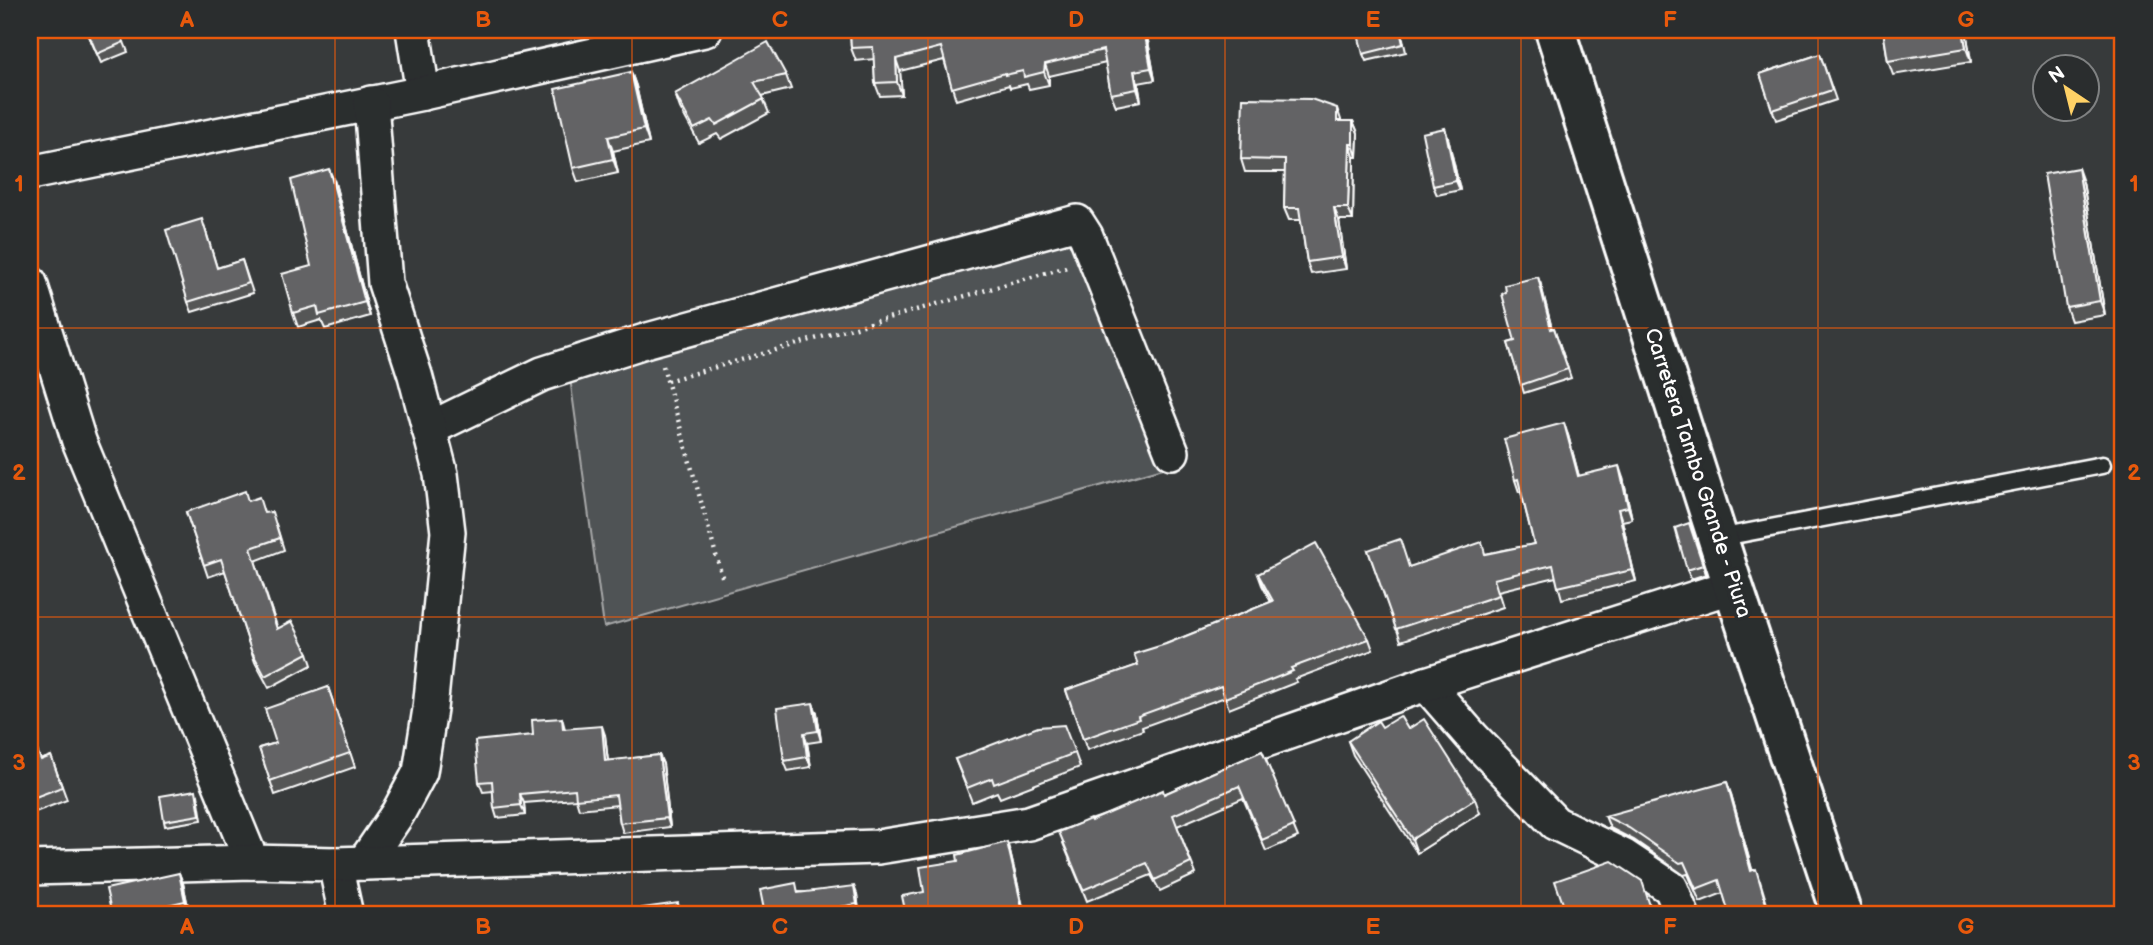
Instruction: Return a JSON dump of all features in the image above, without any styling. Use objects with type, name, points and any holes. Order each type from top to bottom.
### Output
[{"type":"main road","name":"Carretera Tambo Grande - Piura","points":[[1555,30],[1733,586],[1842,915]]},
{"type":"street","points":[[413,30],[424,93]]},
{"type":"street","points":[[33,165],[424,93],[705,30]]},
{"type":"street","points":[[345,915],[349,864],[398,813],[420,772],[430,709],[448,532],[441,474],[415,375],[385,283],[371,103]]},
{"type":"street","points":[[429,429],[542,374],[655,338],[1077,222],[1086,236],[1172,452]]},
{"type":"street","points":[[30,283],[79,441],[252,862]]},
{"type":"street","points":[[30,869],[252,862],[349,864],[878,847],[1029,823],[1426,684],[1733,586]]},
{"type":"street","points":[[1426,684],[1555,823],[1623,856],[1671,888],[1682,915]]},
{"type":"lane","points":[[1718,538],[2102,465]]},
{"type":"path","points":[[667,381],[1073,265]]},
{"type":"path","points":[[655,338],[723,580]]},
{"type":"shaded area","points":[[1069,239],[1163,468],[604,627],[570,378]]},
{"type":"building","points":[[87,30],[119,30],[124,42],[97,54]]},
{"type":"building","points":[[850,30],[894,30],[894,34],[909,30],[972,30],[974,37],[1008,30],[1144,30],[1151,68],[1134,71],[1137,89],[1111,94],[1103,50],[1045,64],[1044,72],[1024,77],[1023,71],[1005,73],[952,88],[941,47],[896,59],[897,82],[875,83],[873,47],[851,48]]},
{"type":"building","points":[[1357,30],[1400,30],[1403,44],[1363,54]]},
{"type":"building","points":[[1883,30],[1963,30],[1966,48],[1888,61]]},
{"type":"building","points":[[768,42],[786,75],[754,82],[764,99],[716,125],[712,120],[694,129],[675,94]]},
{"type":"building","points":[[1820,54],[1832,90],[1772,110],[1760,74]]},
{"type":"building","points":[[631,72],[644,129],[608,137],[613,159],[573,168],[555,89]]},
{"type":"building","points":[[1243,98],[1311,99],[1337,108],[1337,121],[1353,121],[1348,208],[1334,208],[1342,257],[1307,262],[1299,208],[1284,208],[1285,160],[1241,159]]},
{"type":"building","points":[[1445,128],[1456,181],[1433,186],[1422,133]]},
{"type":"building","points":[[2078,168],[2100,301],[2066,307],[2044,174]]},
{"type":"building","points":[[329,169],[365,302],[319,315],[317,306],[293,313],[282,274],[311,266],[291,180]]},
{"type":"building","points":[[202,219],[217,268],[242,260],[249,283],[188,302],[166,230]]},
{"type":"building","points":[[1538,277],[1551,329],[1554,328],[1568,369],[1521,385],[1508,343],[1515,341],[1502,294],[1506,292],[1505,285]]},
{"type":"building","points":[[1564,423],[1578,476],[1619,466],[1628,507],[1618,509],[1632,570],[1558,587],[1553,565],[1494,579],[1499,595],[1396,629],[1368,550],[1400,539],[1409,567],[1482,542],[1485,554],[1534,544],[1518,479],[1515,480],[1504,439]]},
{"type":"building","points":[[245,491],[248,501],[259,497],[264,513],[272,512],[280,538],[251,548],[277,629],[292,621],[308,653],[265,676],[251,650],[221,559],[204,565],[186,512]]},
{"type":"building","points":[[1689,523],[1703,565],[1687,570],[1675,528]]},
{"type":"building","points":[[1316,543],[1369,639],[1291,668],[1293,671],[1225,698],[1221,686],[1083,739],[1066,690],[1138,665],[1134,654],[1273,601],[1258,574]]},
{"type":"building","points":[[328,687],[350,753],[270,781],[259,748],[276,743],[265,709]]},
{"type":"building","points":[[813,703],[818,731],[804,733],[807,757],[784,761],[777,708]]},
{"type":"building","points":[[1400,716],[1408,729],[1424,719],[1475,799],[1412,839],[1348,741],[1378,721],[1382,727]]},
{"type":"building","points":[[562,718],[563,729],[602,726],[605,761],[659,755],[667,818],[620,823],[616,795],[576,799],[575,789],[520,794],[521,805],[494,808],[492,781],[479,782],[475,741],[533,735],[532,720]]},
{"type":"building","points":[[1064,725],[1075,753],[994,784],[992,778],[967,788],[955,759],[1038,727]]},
{"type":"building","points":[[32,737],[41,760],[51,756],[62,787],[30,799],[30,738]]},
{"type":"building","points":[[1262,751],[1294,826],[1262,840],[1239,786],[1173,815],[1191,863],[1155,880],[1147,863],[1083,890],[1059,832],[1163,790],[1164,794]]},
{"type":"building","points":[[1727,782],[1751,871],[1756,869],[1769,914],[1782,910],[1784,915],[1734,915],[1733,909],[1728,910],[1719,880],[1696,889],[1684,862],[1680,863],[1629,828],[1605,816]]},
{"type":"building","points":[[196,790],[200,815],[164,821],[160,796]]},
{"type":"building","points":[[1007,842],[1022,907],[985,915],[970,915],[969,911],[943,915],[906,915],[902,896],[924,892],[920,867],[958,861],[957,855]]},
{"type":"building","points":[[1612,861],[1642,881],[1653,915],[1567,915],[1555,881]]},
{"type":"building","points":[[179,873],[185,901],[124,915],[112,915],[106,889]]},
{"type":"building","points":[[796,883],[798,893],[854,886],[857,904],[834,908],[835,915],[765,915],[760,890]]},
{"type":"building","points":[[678,903],[680,915],[643,915],[642,908]]}]
